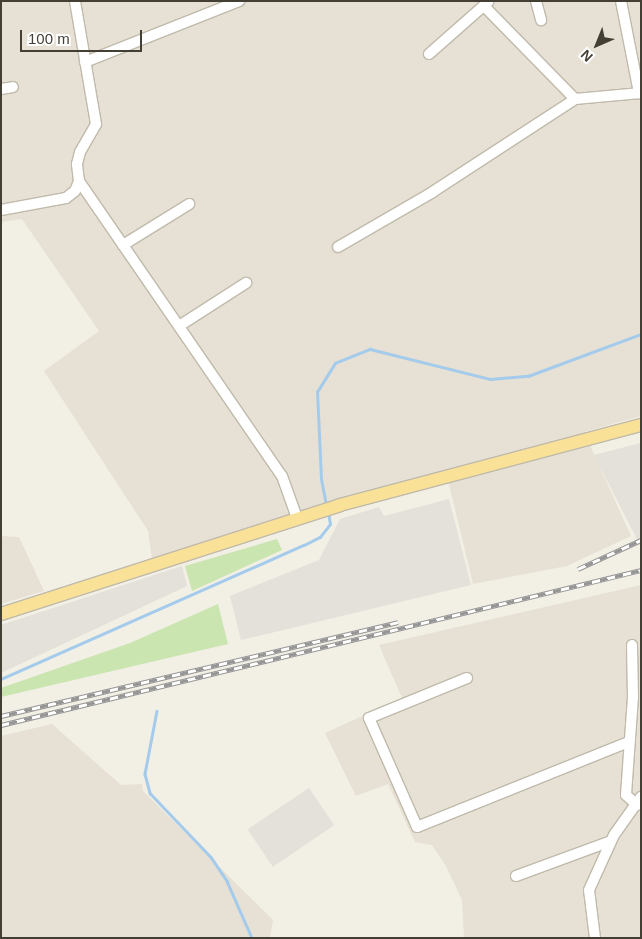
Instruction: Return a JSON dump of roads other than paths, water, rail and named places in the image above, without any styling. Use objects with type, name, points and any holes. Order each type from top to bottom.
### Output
[{"type":"main road","points":[[1,614],[340,505],[641,425]]},
{"type":"street","points":[[75,1],[96,124],[80,152],[77,164],[79,182],[282,476],[296,518]]},
{"type":"street","points":[[85,62],[239,1]]},
{"type":"street","points":[[536,1],[541,20]]},
{"type":"street","points":[[338,247],[431,193],[575,100],[640,93],[621,1]]},
{"type":"street","points":[[429,54],[486,4],[575,100]]},
{"type":"street","points":[[1,89],[13,87]]},
{"type":"street","points":[[1,210],[66,198],[75,191],[79,182]]},
{"type":"street","points":[[123,245],[189,204]]},
{"type":"street","points":[[179,326],[246,283]]},
{"type":"street","points":[[595,938],[589,890],[611,841],[639,801],[626,795],[628,742],[633,697],[632,645]]},
{"type":"street","points":[[467,678],[369,718],[416,827],[628,742]]},
{"type":"street","points":[[516,876],[611,841]]},
{"type":"waterway","points":[[326,505],[321,479],[317,392],[335,363],[370,349],[490,379],[528,376],[641,334]]},
{"type":"waterway","points":[[1,679],[320,537],[330,524],[328,513]]},
{"type":"waterway","points":[[157,711],[145,774],[150,793],[211,857],[227,881],[252,938]]},
{"type":"railway","points":[[578,569],[641,540]]},
{"type":"railway","points":[[1,725],[641,570]]},
{"type":"railway","points":[[1,716],[398,622]]}]
